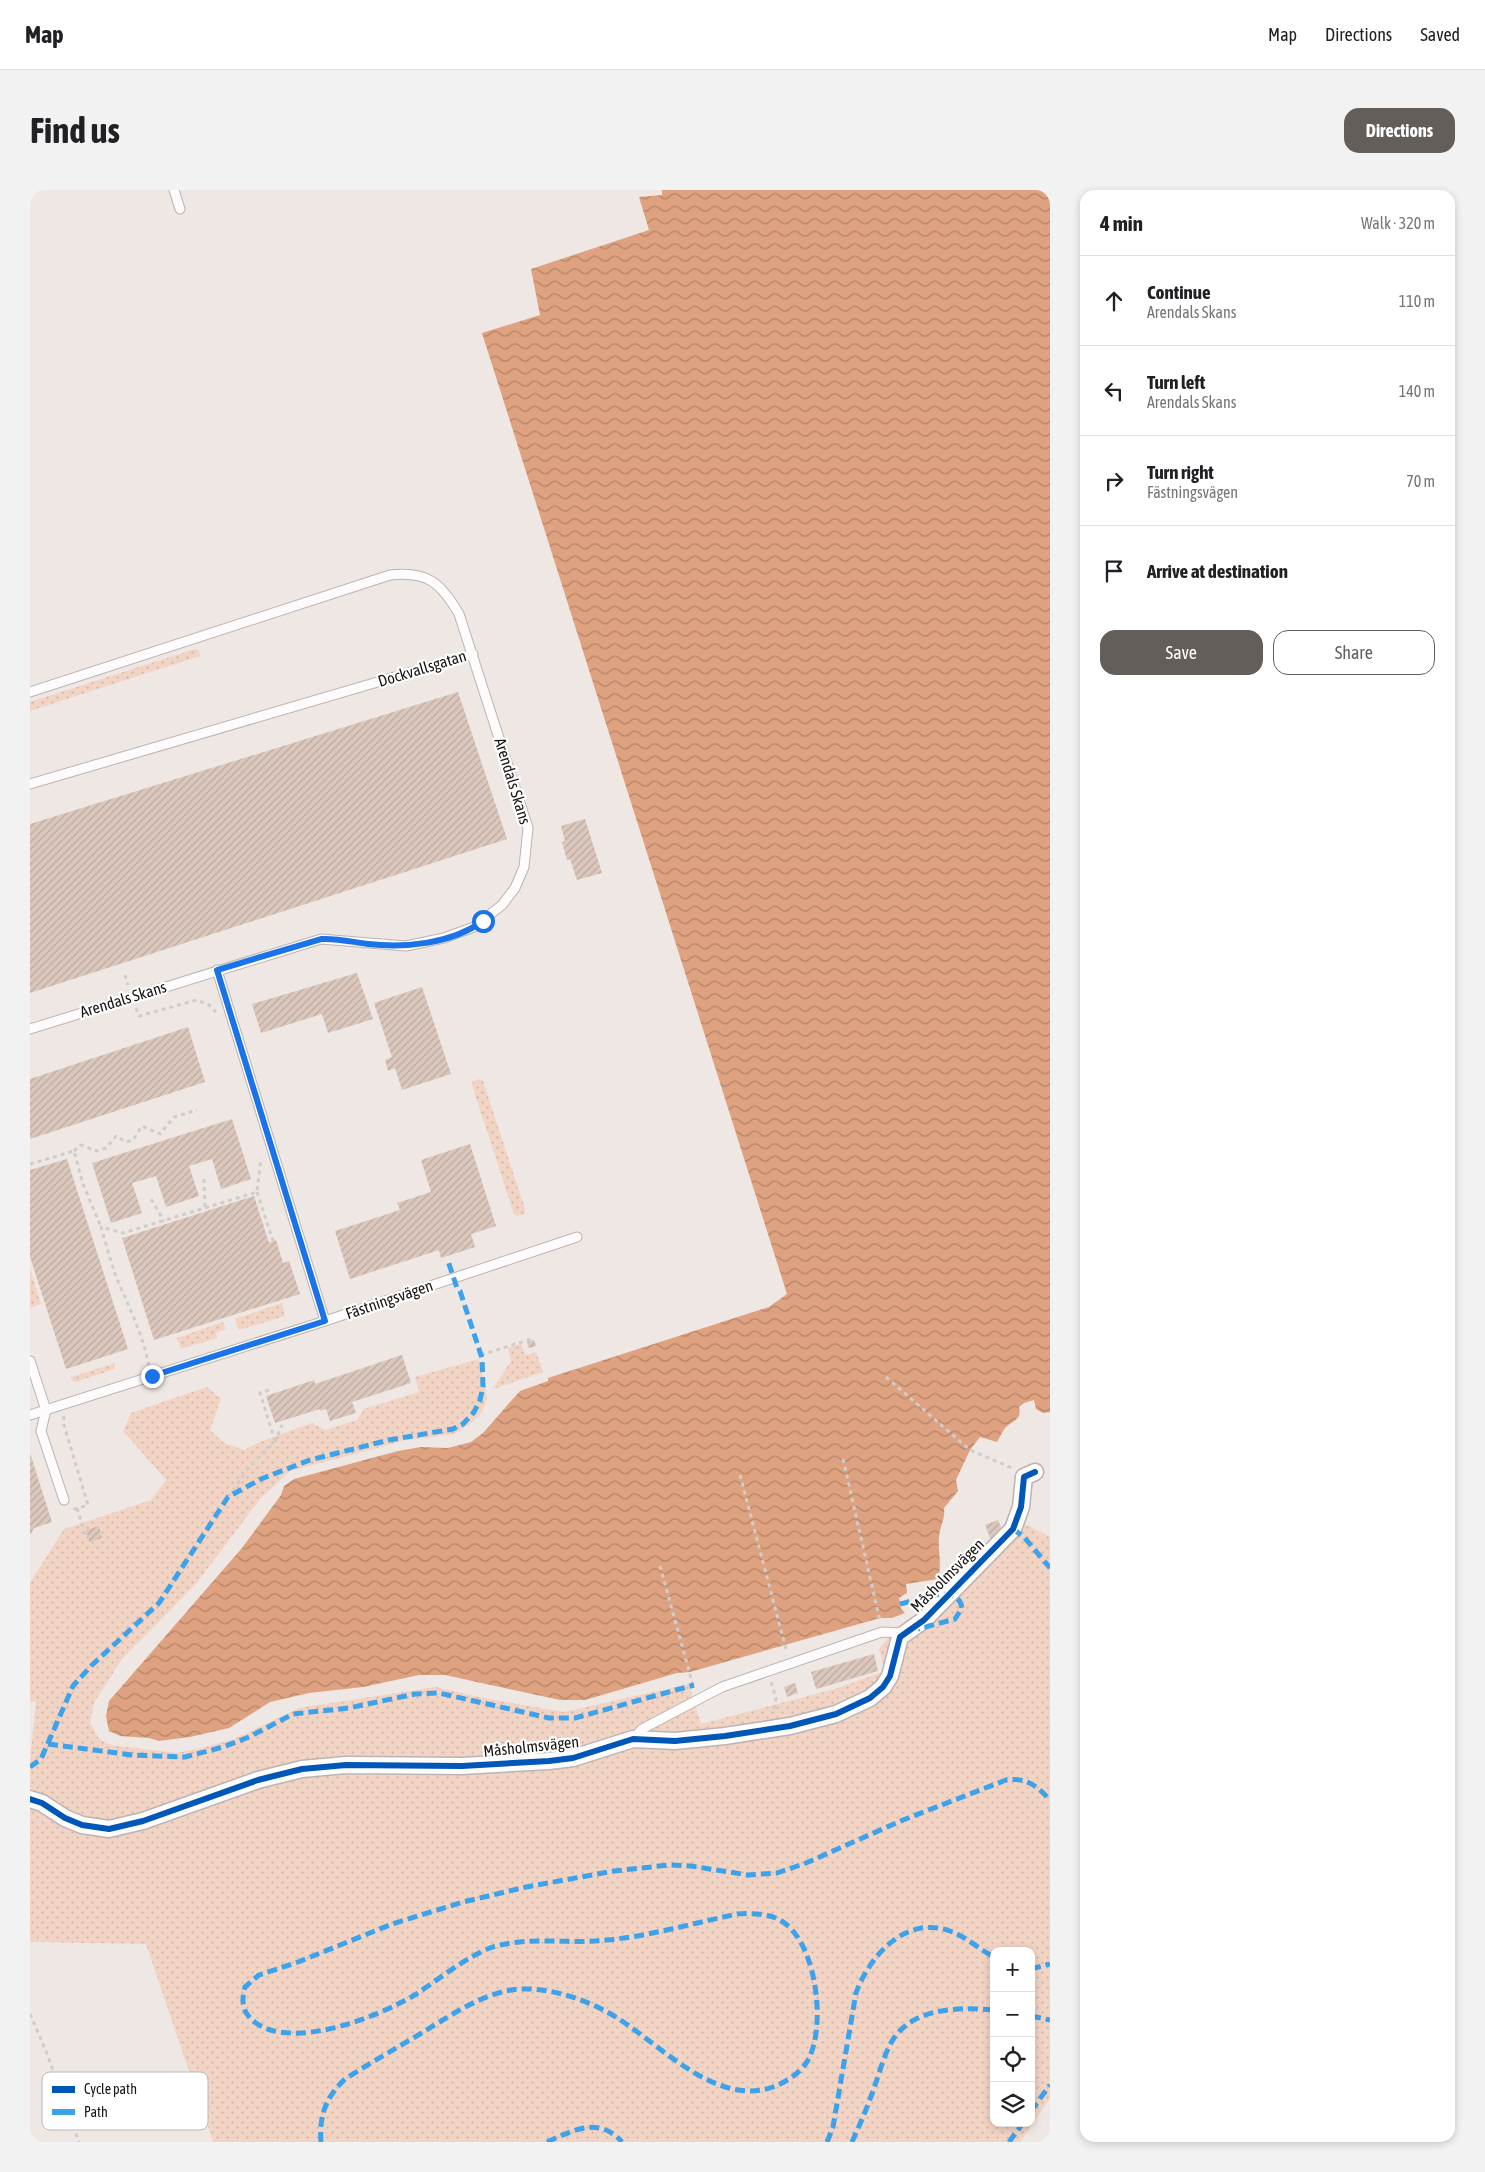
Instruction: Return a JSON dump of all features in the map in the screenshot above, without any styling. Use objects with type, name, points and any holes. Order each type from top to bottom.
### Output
[{"type":"street","name":"Måsholmsvägen","points":[[30,1800],[42,1803],[65,1818],[82,1825],[109,1829],[143,1821],[258,1780],[302,1769],[346,1765],[462,1766],[549,1761],[573,1758],[633,1739],[675,1741],[726,1736],[815,1721],[836,1714],[870,1698],[883,1687],[890,1676],[900,1636],[924,1620],[1012,1529],[1021,1507],[1030,1474]]},
{"type":"lane","points":[[174,190],[180,209]]},
{"type":"lane","name":"Dockvallsgatan","points":[[30,692],[390,575],[409,573],[427,578],[447,594],[459,614],[473,654],[30,784]]},
{"type":"lane","name":"Arendals Skans","points":[[30,1029],[321,939],[332,938],[393,946],[420,944],[474,927],[509,897],[524,866],[528,828],[473,654]]},
{"type":"lane","points":[[217,970],[325,1321]]},
{"type":"lane","name":"Fästningsvägen","points":[[30,1415],[325,1321],[577,1237]]},
{"type":"lane","points":[[30,1361],[46,1410],[41,1431],[64,1500]]},
{"type":"lane","points":[[633,1739],[642,1729],[722,1687],[882,1632],[903,1633]]},
{"type":"path","points":[[125,975],[139,1016],[197,1000],[208,1005],[216,1012],[218,1019]]},
{"type":"path","points":[[30,1164],[74,1150],[81,1145],[97,1152],[106,1148],[116,1136],[126,1142],[133,1140],[142,1126],[160,1134],[174,1117],[198,1110]]},
{"type":"path","points":[[74,1150],[83,1184],[101,1227],[119,1285],[139,1328],[150,1368]]},
{"type":"path","points":[[261,1157],[257,1192],[272,1241]]},
{"type":"path","points":[[204,1179],[204,1208]]},
{"type":"path","points":[[101,1227],[124,1233],[257,1192]]},
{"type":"path","points":[[151,1199],[164,1220]]},
{"type":"path","points":[[481,1355],[534,1338]]},
{"type":"path","points":[[886,1378],[970,1450],[1030,1474]]},
{"type":"path","points":[[269,1390],[260,1393],[275,1442]]},
{"type":"path","points":[[64,1404],[63,1422],[88,1505],[69,1511]]},
{"type":"path","points":[[228,1497],[250,1466],[275,1442],[282,1425]]},
{"type":"path","points":[[842,1459],[880,1618]]},
{"type":"path","points":[[740,1475],[785,1644]]},
{"type":"path","points":[[77,1508],[86,1538]]},
{"type":"path","points":[[660,1566],[696,1699]]},
{"type":"path","points":[[768,1671],[776,1698],[770,1728]]},
{"type":"path","points":[[30,2014],[54,2072]]},
{"type":"path","points":[[75,2130],[79,2142]]},
{"type":"shaded area","points":[[195,649],[199,650],[200,656],[30,711],[30,702]]},
{"type":"shaded area","points":[[480,1079],[483,1081],[525,1209],[524,1214],[517,1216],[514,1214],[472,1085],[473,1081]]},
{"type":"shaded area","points":[[30,1268],[41,1304],[30,1308]]},
{"type":"shaded area","points":[[282,1303],[285,1316],[239,1330],[235,1319]]},
{"type":"shaded area","points":[[223,1322],[226,1329],[216,1333],[217,1338],[181,1349],[177,1338]]},
{"type":"shaded area","points":[[521,1344],[525,1355],[536,1352],[543,1372],[493,1389],[511,1361],[508,1348]]},
{"type":"shaded area","points":[[479,1359],[487,1398],[482,1412],[469,1425],[454,1434],[407,1440],[290,1471],[261,1498],[195,1585],[122,1659],[94,1703],[90,1722],[99,1739],[111,1745],[176,1753],[234,1739],[299,1708],[436,1687],[483,1698],[564,1712],[689,1684],[701,1724],[835,1689],[885,1671],[879,1649],[889,1637],[907,1640],[1022,1522],[1050,1537],[1050,2098],[1035,2120],[1035,1947],[990,1947],[990,2127],[1030,2127],[1020,2142],[213,2142],[208,2127],[208,2072],[189,2072],[146,1944],[30,1942],[30,1760],[36,1701],[30,1702],[30,1583],[64,1529],[151,1500],[166,1480],[123,1431],[131,1413],[207,1387],[221,1399],[210,1430],[224,1443],[244,1450],[262,1441],[312,1423],[325,1430],[357,1420],[364,1409],[419,1392],[415,1377]]},
{"type":"shaded area","points":[[115,1363],[115,1369],[75,1382],[71,1380],[71,1377]]},
{"type":"water","points":[[662,190],[1050,190],[1050,1412],[1043,1413],[1036,1409],[1034,1400],[1024,1403],[1019,1407],[1020,1411],[1017,1419],[1005,1428],[997,1442],[980,1437],[970,1450],[956,1480],[958,1491],[944,1508],[944,1517],[939,1537],[940,1567],[938,1579],[906,1584],[907,1593],[899,1598],[901,1609],[905,1613],[892,1618],[880,1618],[585,1700],[560,1700],[445,1675],[419,1675],[363,1687],[309,1693],[270,1702],[229,1728],[190,1737],[159,1741],[149,1738],[120,1736],[109,1731],[106,1716],[109,1701],[242,1548],[281,1495],[284,1486],[294,1479],[398,1451],[421,1447],[448,1448],[471,1442],[483,1433],[520,1391],[548,1381],[548,1378],[769,1307],[787,1294],[482,333],[540,315],[531,269],[649,230],[639,197],[662,195]]},
{"type":"building","points":[[458,692],[507,839],[30,993],[30,824]]},
{"type":"building","points":[[585,819],[602,873],[577,880],[570,859],[567,860],[562,842],[565,841],[561,826]]},
{"type":"building","points":[[357,973],[373,1019],[328,1033],[322,1014],[261,1033],[252,1004]]},
{"type":"building","points":[[422,987],[451,1074],[402,1090],[395,1068],[388,1071],[385,1060],[392,1057],[374,1003]]},
{"type":"building","points":[[188,1027],[205,1082],[30,1139],[30,1079]]},
{"type":"building","points":[[232,1119],[251,1179],[221,1189],[212,1159],[189,1166],[199,1196],[166,1207],[156,1176],[132,1183],[142,1213],[111,1223],[92,1163]]},
{"type":"building","points":[[470,1144],[496,1226],[471,1234],[475,1247],[441,1258],[439,1250],[350,1279],[335,1231],[400,1210],[397,1203],[431,1192],[421,1160]]},
{"type":"building","points":[[67,1159],[128,1349],[66,1369],[30,1257],[30,1170]]},
{"type":"building","points":[[254,1196],[269,1243],[276,1240],[283,1263],[289,1261],[300,1294],[154,1340],[122,1238]]},
{"type":"building","points":[[534,1340],[536,1346],[529,1348],[527,1342]]},
{"type":"building","points":[[402,1355],[411,1383],[352,1402],[356,1413],[330,1421],[326,1409],[320,1411],[320,1409],[275,1423],[266,1396],[314,1380],[315,1384]]},
{"type":"building","points":[[30,1453],[52,1522],[34,1528],[30,1535]]},
{"type":"building","points":[[998,1520],[1004,1535],[991,1540],[985,1525]]},
{"type":"building","points":[[99,1526],[102,1538],[89,1542],[86,1530]]},
{"type":"building","points":[[874,1654],[878,1671],[816,1689],[811,1672]]},
{"type":"building","points":[[795,1683],[798,1693],[787,1697],[784,1687]]},
{"type":"marked path","points":[[30,1767],[41,1759],[73,1686],[91,1666],[159,1603],[228,1497],[261,1479],[310,1460],[389,1440],[453,1429],[463,1424],[474,1412],[480,1400],[483,1387],[482,1358],[448,1261]]},
{"type":"marked path","points":[[1013,1529],[1024,1537],[1050,1568]]},
{"type":"marked path","points":[[900,1604],[945,1594],[959,1600],[962,1608],[955,1619],[918,1629]]},
{"type":"marked path","points":[[48,1744],[132,1755],[185,1757],[223,1747],[249,1737],[293,1714],[349,1708],[415,1694],[439,1693],[549,1718],[575,1718],[694,1685]]},
{"type":"marked path","points":[[321,2142],[321,2123],[325,2107],[333,2093],[345,2079],[475,2002],[511,1990],[536,1989],[549,1991],[587,2002],[609,2013],[686,2068],[707,2080],[729,2088],[751,2091],[773,2087],[788,2080],[801,2069],[808,2060],[813,2046],[817,2028],[817,2009],[812,1970],[797,1937],[782,1921],[770,1916],[737,1914],[623,1938],[592,1941],[533,1941],[504,1944],[480,1952],[413,1996],[379,2013],[335,2027],[313,2032],[292,2033],[272,2030],[256,2023],[245,2011],[243,2002],[245,1987],[259,1975],[298,1962],[392,1924],[463,1902],[526,1887],[614,1871],[669,1865],[691,1866],[748,1875],[777,1873],[806,1863],[903,1820],[1006,1780],[1025,1781],[1036,1787],[1050,1801]]},
{"type":"marked path","points":[[827,2142],[833,2127],[856,1993],[870,1965],[880,1952],[905,1934],[919,1929],[934,1928],[950,1931],[990,1954]]},
{"type":"marked path","points":[[1035,1968],[1050,1964]]},
{"type":"marked path","points":[[852,2142],[869,2102],[882,2063],[894,2038],[903,2028],[914,2020],[939,2011],[953,2009],[990,2010]]},
{"type":"marked path","points":[[1035,2017],[1050,2020]]},
{"type":"marked path","points":[[1035,2106],[1050,2085]]},
{"type":"marked path","points":[[547,2142],[567,2133],[595,2127],[604,2129],[622,2142]]},
{"type":"marked path","points":[[1009,2142],[1020,2127]]},
{"type":"cycle path","points":[[30,1799],[42,1803],[65,1818],[82,1825],[109,1829],[143,1821],[258,1780],[302,1769],[346,1765],[462,1766],[549,1761],[573,1758],[633,1739],[675,1741],[725,1736],[790,1726],[836,1714],[870,1698],[883,1687],[890,1676],[900,1637],[924,1620],[1013,1529],[1021,1507],[1024,1477],[1035,1472]]},
{"type":"route","points":[[152,1376],[325,1321],[217,970],[321,939],[332,938],[368,944],[406,946],[444,938],[474,927],[483,921]]}]
